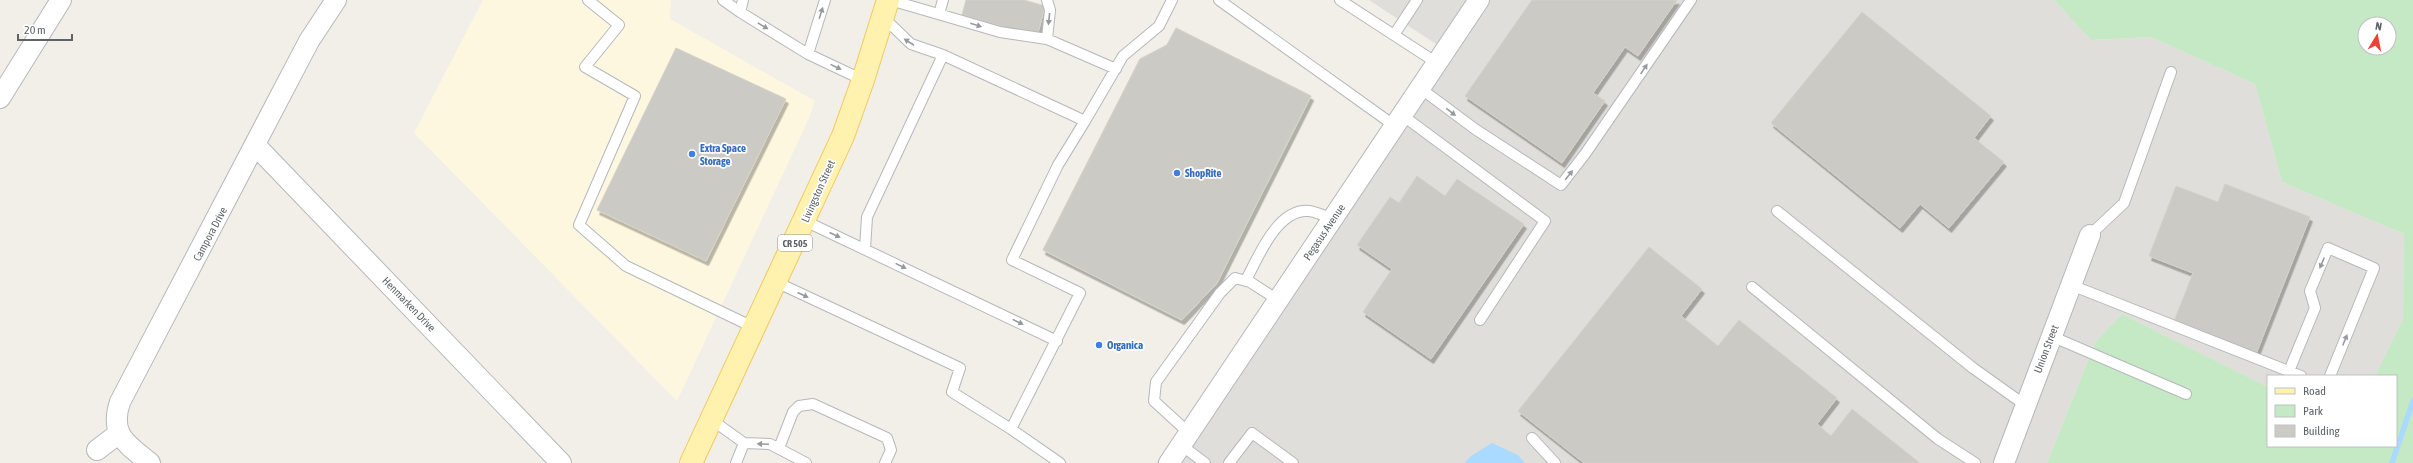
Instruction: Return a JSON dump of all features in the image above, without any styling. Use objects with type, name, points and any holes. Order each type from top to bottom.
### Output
[{"type":"main road","name":"Livingston Street","points":[[691,463],[805,221],[843,136],[887,6]]},
{"type":"street","points":[[0,98],[61,0]]},
{"type":"street","name":"Campora Drive","points":[[118,434],[116,416],[120,402],[256,146],[309,41],[336,0]]},
{"type":"street","name":"Pegasus Avenue","points":[[1169,463],[1479,0]]},
{"type":"street","name":"Henmarken Drive","points":[[256,146],[561,463]]},
{"type":"street","name":"Union Street","points":[[2004,463],[2090,235]]},
{"type":"street","points":[[97,450],[118,434],[129,446],[150,463]]},
{"type":"lane","points":[[588,0],[619,25],[585,67],[635,96],[579,225],[626,266],[755,328]]},
{"type":"lane","points":[[723,0],[808,54],[863,80]]},
{"type":"lane","points":[[740,12],[743,0]]},
{"type":"lane","points":[[808,54],[825,0]]},
{"type":"lane","points":[[939,14],[943,0]]},
{"type":"lane","points":[[1047,0],[1050,10],[1047,39]]},
{"type":"lane","points":[[1011,428],[1057,341],[1080,293],[1012,260],[1058,165],[1123,56],[1159,26],[1172,0]]},
{"type":"lane","points":[[1220,0],[1399,120],[1545,222],[1480,320]]},
{"type":"lane","points":[[1340,0],[1437,63]]},
{"type":"lane","points":[[1394,35],[1417,0]]},
{"type":"lane","points":[[1420,88],[1475,129],[1561,184],[1585,154],[1691,0]]},
{"type":"lane","points":[[887,6],[939,14],[1000,32],[1047,39],[1116,68]]},
{"type":"lane","points":[[887,6],[910,44],[942,55],[1085,121]]},
{"type":"lane","points":[[865,249],[867,217],[942,55]]},
{"type":"lane","points":[[2090,235],[2124,202],[2171,72]]},
{"type":"lane","points":[[1246,280],[1276,227],[1288,217],[1309,211],[1333,219]]},
{"type":"lane","points":[[1777,211],[1973,368],[2026,405]]},
{"type":"lane","points":[[805,221],[1057,341]]},
{"type":"lane","points":[[2289,371],[2315,308],[2310,291],[2328,248],[2374,268],[2330,375]]},
{"type":"lane","points":[[1205,463],[1154,401],[1156,382],[1220,293],[1235,278],[1246,280],[1278,300]]},
{"type":"lane","points":[[776,282],[960,368],[952,392],[1011,428],[1060,463]]},
{"type":"lane","points":[[2071,285],[2299,375]]},
{"type":"lane","points":[[1752,287],[1938,439],[1975,463]]},
{"type":"lane","points":[[2051,336],[2186,394]]},
{"type":"lane","points":[[779,448],[793,412],[799,406],[813,404],[887,438],[891,450],[885,463]]},
{"type":"lane","points":[[712,420],[744,443],[770,444],[806,463]]},
{"type":"lane","points":[[1229,463],[1252,433],[1293,463]]},
{"type":"lane","points":[[1532,438],[1555,463]]},
{"type":"lane","points":[[736,463],[744,443]]},
{"type":"shaded area","points":[[483,0],[671,0],[670,19],[815,101],[809,118],[677,401],[414,133]]},
{"type":"shaded area","points":[[1369,0],[2054,0],[2091,40],[2151,37],[2255,84],[2282,182],[2404,234],[2403,319],[2375,375],[2267,375],[2267,386],[2122,314],[2096,341],[2047,463],[1156,463],[1442,48]]},
{"type":"green space","points":[[2054,0],[2413,0],[2413,463],[2047,463],[2096,341],[2122,314],[2267,386],[2267,447],[2397,447],[2397,375],[2375,375],[2403,319],[2404,234],[2282,182],[2255,84],[2151,37],[2091,40]]},
{"type":"water","points":[[1492,443],[1518,455],[1525,463],[1465,463],[1471,456]]},
{"type":"building","points":[[966,0],[1024,0],[1045,6],[1037,36],[962,15]]},
{"type":"building","points":[[1532,0],[1677,0],[1638,56],[1625,47],[1593,93],[1605,101],[1562,163],[1465,96]]},
{"type":"building","points":[[1862,12],[1991,116],[1974,138],[2004,162],[1949,228],[1920,204],[1900,228],[1771,123]]},
{"type":"building","name":"ShopRite","points":[[1176,28],[1311,96],[1217,283],[1182,320],[1043,250],[1140,59],[1167,45]]},
{"type":"building","name":"ShopRite","points":[[1176,28],[1311,96],[1217,283],[1182,320],[1043,250],[1140,59],[1167,45]]},
{"type":"building","name":"Extra Space Storage","points":[[676,48],[786,99],[706,261],[597,210]]},
{"type":"building","points":[[1417,176],[1445,196],[1457,179],[1524,224],[1431,359],[1363,312],[1392,269],[1357,245],[1390,197],[1399,203]]},
{"type":"building","points":[[2225,184],[2310,217],[2256,354],[2174,321],[2193,273],[2149,256],[2176,186],[2218,202]]},
{"type":"building","points":[[1649,247],[1702,289],[1681,316],[1718,346],[1739,320],[1837,398],[1817,424],[1831,436],[1852,409],[1920,463],[1584,463],[1518,411]]},
{"type":"waterway","points":[[2392,463],[2413,401]]},
{"type":"place","name":"Extra Space Storage","points":[[692,154]]},
{"type":"place","name":"ShopRite","points":[[1177,173]]},
{"type":"place","name":"Organica","points":[[1099,345]]}]
